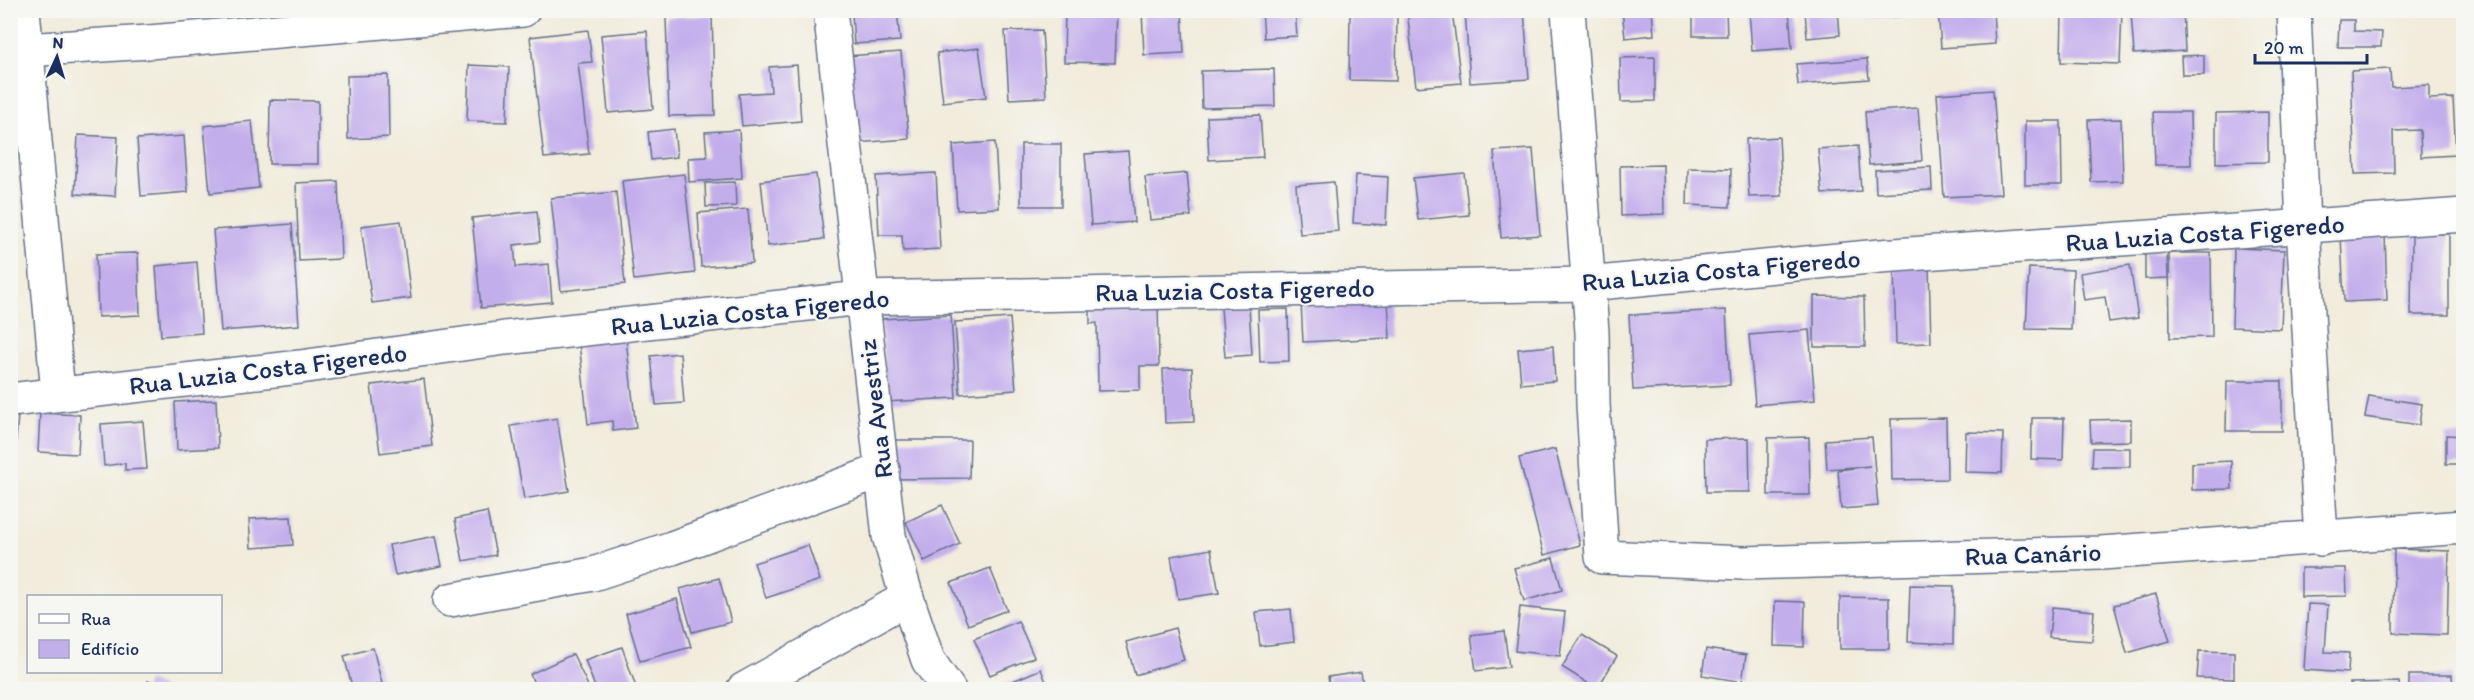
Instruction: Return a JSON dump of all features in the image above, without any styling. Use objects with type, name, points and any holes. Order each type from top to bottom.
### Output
[{"type":"street","points":[[23,10],[18,51],[58,393]]},
{"type":"street","points":[[18,51],[523,10]]},
{"type":"street","name":"Rua Avestriz","points":[[830,10],[889,536],[928,660],[949,690]]},
{"type":"street","points":[[1568,10],[1587,284]]},
{"type":"street","points":[[2294,10],[2303,225],[2321,539]]},
{"type":"street","name":"Rua Luzia Costa Figeredo","points":[[10,400],[300,367],[505,338],[861,298],[1587,284],[1880,256],[2463,215]]},
{"type":"street","name":"Rua Canário","points":[[1587,284],[1592,332],[1593,404],[1602,557],[1743,563],[2101,553],[2463,527]]},
{"type":"street","points":[[450,600],[593,574],[672,548],[883,470]]},
{"type":"street","points":[[743,690],[907,598]]},
{"type":"building","points":[[897,10],[900,41],[854,44],[852,13]]},
{"type":"building","points":[[1065,10],[1117,10],[1115,63],[1064,62]]},
{"type":"building","points":[[1142,10],[1182,10],[1184,53],[1144,55]]},
{"type":"building","points":[[1262,10],[1295,10],[1297,36],[1264,38]]},
{"type":"building","points":[[1407,10],[1452,10],[1461,83],[1416,87]]},
{"type":"building","points":[[1465,10],[1524,10],[1529,79],[1470,83]]},
{"type":"building","points":[[1622,10],[1652,10],[1654,35],[1625,38]]},
{"type":"building","points":[[1693,10],[1726,10],[1727,36],[1693,36]]},
{"type":"building","points":[[1749,10],[1789,10],[1792,48],[1752,51]]},
{"type":"building","points":[[1805,10],[1838,10],[1840,35],[1807,38]]},
{"type":"building","points":[[1866,10],[1911,10],[1911,16],[1866,18]]},
{"type":"building","points":[[1938,10],[1993,10],[1995,44],[1941,48]]},
{"type":"building","points":[[2062,10],[2122,10],[2120,64],[2061,62]]},
{"type":"building","points":[[2183,10],[2185,51],[2134,54],[2131,12]]},
{"type":"building","points":[[2332,10],[2375,10],[2375,13],[2332,15]]},
{"type":"building","points":[[1350,14],[1397,15],[1396,81],[1349,80]]},
{"type":"building","points":[[712,16],[715,115],[669,116],[666,17]]},
{"type":"building","points":[[2339,20],[2354,20],[2354,31],[2382,32],[2381,47],[2338,47]]},
{"type":"building","points":[[588,30],[592,62],[578,63],[589,154],[544,158],[530,37]]},
{"type":"building","points":[[1042,30],[1046,97],[1009,99],[1005,31]]},
{"type":"building","points":[[647,31],[653,109],[608,113],[601,35]]},
{"type":"building","points":[[979,48],[986,97],[943,102],[937,53]]},
{"type":"building","points":[[901,52],[909,139],[855,143],[847,56]]},
{"type":"building","points":[[2204,55],[2204,75],[2182,75],[2181,56]]},
{"type":"building","points":[[1655,57],[1655,101],[1621,102],[1620,58]]},
{"type":"building","points":[[1867,59],[1869,79],[1798,85],[1796,64]]},
{"type":"building","points":[[469,65],[509,67],[507,122],[467,121]]},
{"type":"building","points":[[797,65],[801,121],[742,126],[739,94],[771,92],[769,67]]},
{"type":"building","points":[[1274,69],[1275,106],[1202,108],[1201,71]]},
{"type":"building","points":[[2390,69],[2391,87],[2429,85],[2429,99],[2453,98],[2456,155],[2421,157],[2420,130],[2393,131],[2394,173],[2355,174],[2351,71]]},
{"type":"building","points":[[388,75],[389,137],[348,139],[347,76]]},
{"type":"building","points":[[1993,90],[2001,194],[1944,197],[1937,94]]},
{"type":"building","points":[[270,100],[318,101],[318,164],[269,164]]},
{"type":"building","points":[[1918,108],[1922,161],[1869,165],[1865,112]]},
{"type":"building","points":[[2153,112],[2190,112],[2191,165],[2155,165]]},
{"type":"building","points":[[2268,112],[2268,162],[2216,163],[2216,113]]},
{"type":"building","points":[[1260,115],[1263,157],[1209,160],[1207,117]]},
{"type":"building","points":[[2121,119],[2123,181],[2091,182],[2088,120]]},
{"type":"building","points":[[252,121],[259,188],[210,193],[204,126]]},
{"type":"building","points":[[2025,121],[2061,121],[2062,185],[2025,185]]},
{"type":"building","points":[[674,129],[677,157],[651,160],[648,132]]},
{"type":"building","points":[[739,130],[742,178],[689,182],[688,158],[707,157],[705,132]]},
{"type":"building","points":[[78,135],[118,137],[115,196],[75,194]]},
{"type":"building","points":[[184,136],[188,192],[141,196],[137,139]]},
{"type":"building","points":[[1779,137],[1782,196],[1749,197],[1746,139]]},
{"type":"building","points":[[995,142],[999,208],[957,210],[953,145]]},
{"type":"building","points":[[1021,144],[1061,144],[1061,206],[1021,206]]},
{"type":"building","points":[[1858,146],[1861,191],[1822,194],[1818,149]]},
{"type":"building","points":[[1533,149],[1540,235],[1501,238],[1494,151]]},
{"type":"building","points":[[1128,151],[1134,222],[1091,225],[1085,154]]},
{"type":"building","points":[[1663,165],[1664,214],[1621,216],[1620,166]]},
{"type":"building","points":[[1931,167],[1932,190],[1876,193],[1875,170]]},
{"type":"building","points":[[1688,168],[1731,169],[1730,207],[1687,205]]},
{"type":"building","points":[[936,173],[940,249],[903,251],[902,235],[879,235],[876,176]]},
{"type":"building","points":[[1187,173],[1191,216],[1150,220],[1145,177]]},
{"type":"building","points":[[1464,173],[1469,215],[1418,220],[1413,178]]},
{"type":"building","points":[[684,174],[695,273],[634,280],[622,181]]},
{"type":"building","points":[[816,174],[824,239],[768,246],[761,181]]},
{"type":"building","points":[[1356,175],[1388,177],[1386,225],[1353,223]]},
{"type":"building","points":[[338,181],[341,259],[299,261],[296,183]]},
{"type":"building","points":[[735,182],[736,206],[706,207],[705,183]]},
{"type":"building","points":[[1334,182],[1338,231],[1300,234],[1296,185]]},
{"type":"building","points":[[616,192],[625,284],[561,291],[551,198]]},
{"type":"building","points":[[748,209],[752,263],[701,267],[698,213]]},
{"type":"building","points":[[537,211],[540,242],[514,245],[516,267],[549,264],[552,302],[481,308],[472,218]]},
{"type":"building","points":[[401,221],[411,298],[372,303],[361,226]]},
{"type":"building","points":[[292,224],[299,325],[221,331],[213,230]]},
{"type":"building","points":[[2385,234],[2387,300],[2344,302],[2341,236]]},
{"type":"building","points":[[2412,234],[2449,234],[2449,315],[2411,315]]},
{"type":"building","points":[[2234,248],[2284,250],[2281,329],[2232,327]]},
{"type":"building","points":[[2145,252],[2167,253],[2168,278],[2145,279]]},
{"type":"building","points":[[138,253],[140,315],[98,317],[96,254]]},
{"type":"building","points":[[2169,253],[2211,253],[2212,337],[2170,338]]},
{"type":"building","points":[[197,262],[202,333],[161,336],[156,266]]},
{"type":"building","points":[[2130,265],[2138,318],[2109,322],[2105,297],[2084,300],[2080,273]]},
{"type":"building","points":[[1929,266],[1931,343],[1896,344],[1894,267]]},
{"type":"building","points":[[2029,268],[2073,270],[2071,330],[2026,329]]},
{"type":"building","points":[[1814,296],[1864,297],[1865,347],[1814,347]]},
{"type":"building","points":[[1158,299],[1159,366],[1140,366],[1140,390],[1098,391],[1097,323],[1090,324],[1090,301]]},
{"type":"building","points":[[1388,299],[1390,338],[1303,342],[1301,302]]},
{"type":"building","points":[[1249,306],[1252,355],[1225,357],[1221,308]]},
{"type":"building","points":[[1288,309],[1289,361],[1260,362],[1258,310]]},
{"type":"building","points":[[1726,310],[1730,385],[1633,390],[1629,315]]},
{"type":"building","points":[[951,315],[956,398],[886,402],[881,319]]},
{"type":"building","points":[[1010,318],[1016,390],[960,394],[955,322]]},
{"type":"building","points":[[1809,330],[1815,400],[1755,405],[1749,335]]},
{"type":"building","points":[[626,339],[636,428],[613,431],[612,421],[588,424],[579,343]]},
{"type":"building","points":[[1553,346],[1555,381],[1521,384],[1518,349]]},
{"type":"building","points":[[680,353],[684,403],[656,405],[651,356]]},
{"type":"building","points":[[1192,368],[1194,422],[1165,423],[1163,369]]},
{"type":"building","points":[[424,379],[432,446],[380,453],[371,385]]},
{"type":"building","points":[[2227,381],[2282,381],[2282,431],[2226,431]]},
{"type":"building","points":[[2369,396],[2422,404],[2419,425],[2365,417]]},
{"type":"building","points":[[216,400],[218,448],[177,450],[175,402]]},
{"type":"building","points":[[40,413],[80,415],[78,454],[38,452]]},
{"type":"building","points":[[10,414],[18,414],[16,442],[10,441]]},
{"type":"building","points":[[557,418],[569,491],[524,499],[511,426]]},
{"type":"building","points":[[1946,418],[1947,479],[1892,480],[1891,419]]},
{"type":"building","points":[[2032,418],[2064,418],[2063,460],[2031,459]]},
{"type":"building","points":[[2131,419],[2131,441],[2091,442],[2090,420]]},
{"type":"building","points":[[143,421],[147,469],[125,470],[125,463],[104,466],[101,424]]},
{"type":"building","points":[[1966,432],[2003,433],[2002,473],[1965,472]]},
{"type":"building","points":[[2446,435],[2464,436],[2464,464],[2446,464]]},
{"type":"building","points":[[1809,437],[1810,495],[1768,495],[1768,438]]},
{"type":"building","points":[[1872,437],[1878,506],[1841,509],[1838,470],[1870,466],[1827,469],[1825,440]]},
{"type":"building","points":[[1749,438],[1750,492],[1706,492],[1705,439]]},
{"type":"building","points":[[894,440],[970,440],[969,478],[894,479]]},
{"type":"building","points":[[2093,448],[2130,448],[2130,467],[2092,467]]},
{"type":"building","points":[[1555,449],[1580,545],[1544,555],[1519,458]]},
{"type":"building","points":[[2231,461],[2232,489],[2192,490],[2192,463]]},
{"type":"building","points":[[942,505],[960,544],[924,561],[906,522]]},
{"type":"building","points":[[487,512],[496,555],[463,561],[455,519]]},
{"type":"building","points":[[291,517],[293,545],[251,548],[249,519]]},
{"type":"building","points":[[436,536],[442,566],[395,575],[389,545]]},
{"type":"building","points":[[808,545],[820,580],[766,598],[754,563]]},
{"type":"building","points":[[1211,549],[1219,593],[1178,599],[1171,556]]},
{"type":"building","points":[[2394,549],[2449,551],[2447,635],[2393,633]]},
{"type":"building","points":[[1553,558],[1562,590],[1524,601],[1514,568]]},
{"type":"building","points":[[990,568],[1007,610],[968,625],[951,583]]},
{"type":"building","points":[[2301,568],[2346,568],[2347,596],[2301,597]]},
{"type":"building","points":[[719,578],[731,622],[692,632],[680,589]]},
{"type":"building","points":[[1910,585],[1954,586],[1953,644],[1908,642]]},
{"type":"building","points":[[2156,594],[2170,641],[2127,653],[2114,605]]},
{"type":"building","points":[[1840,597],[1889,598],[1889,649],[1840,649]]},
{"type":"building","points":[[677,599],[691,647],[640,661],[626,614]]},
{"type":"building","points":[[1775,601],[1805,602],[1804,647],[1774,646]]},
{"type":"building","points":[[2308,604],[2328,605],[2325,652],[2349,653],[2348,673],[2304,670]]},
{"type":"building","points":[[1520,607],[1565,612],[1560,656],[1515,651]]},
{"type":"building","points":[[2052,607],[2094,611],[2092,641],[2049,638]]},
{"type":"building","points":[[1291,609],[1294,642],[1260,646],[1256,612]]},
{"type":"building","points":[[1018,621],[1034,657],[990,675],[974,639]]},
{"type":"building","points":[[1175,628],[1184,660],[1135,675],[1126,642]]},
{"type":"building","points":[[1504,631],[1509,667],[1476,671],[1471,635]]},
{"type":"building","points":[[1582,635],[1617,656],[1597,689],[1562,667]]},
{"type":"building","points":[[622,647],[637,690],[596,690],[585,660]]},
{"type":"building","points":[[373,648],[382,684],[353,690],[344,656]]},
{"type":"building","points":[[1706,649],[1746,655],[1742,682],[1702,675]]},
{"type":"building","points":[[2199,651],[2234,652],[2234,679],[2197,678]]},
{"type":"building","points":[[573,654],[590,690],[537,690],[530,674]]},
{"type":"building","points":[[1041,669],[1049,690],[1003,690],[1001,686]]},
{"type":"building","points":[[1361,672],[1364,690],[1330,690],[1328,677]]},
{"type":"building","points":[[2409,675],[2452,675],[2453,690],[2409,690]]},
{"type":"building","points":[[148,681],[168,690],[145,690]]},
{"type":"building","points":[[2399,682],[2400,690],[2350,690],[2350,683]]},
{"type":"building","points":[[1629,684],[1667,688],[1666,690],[1629,690]]}]
